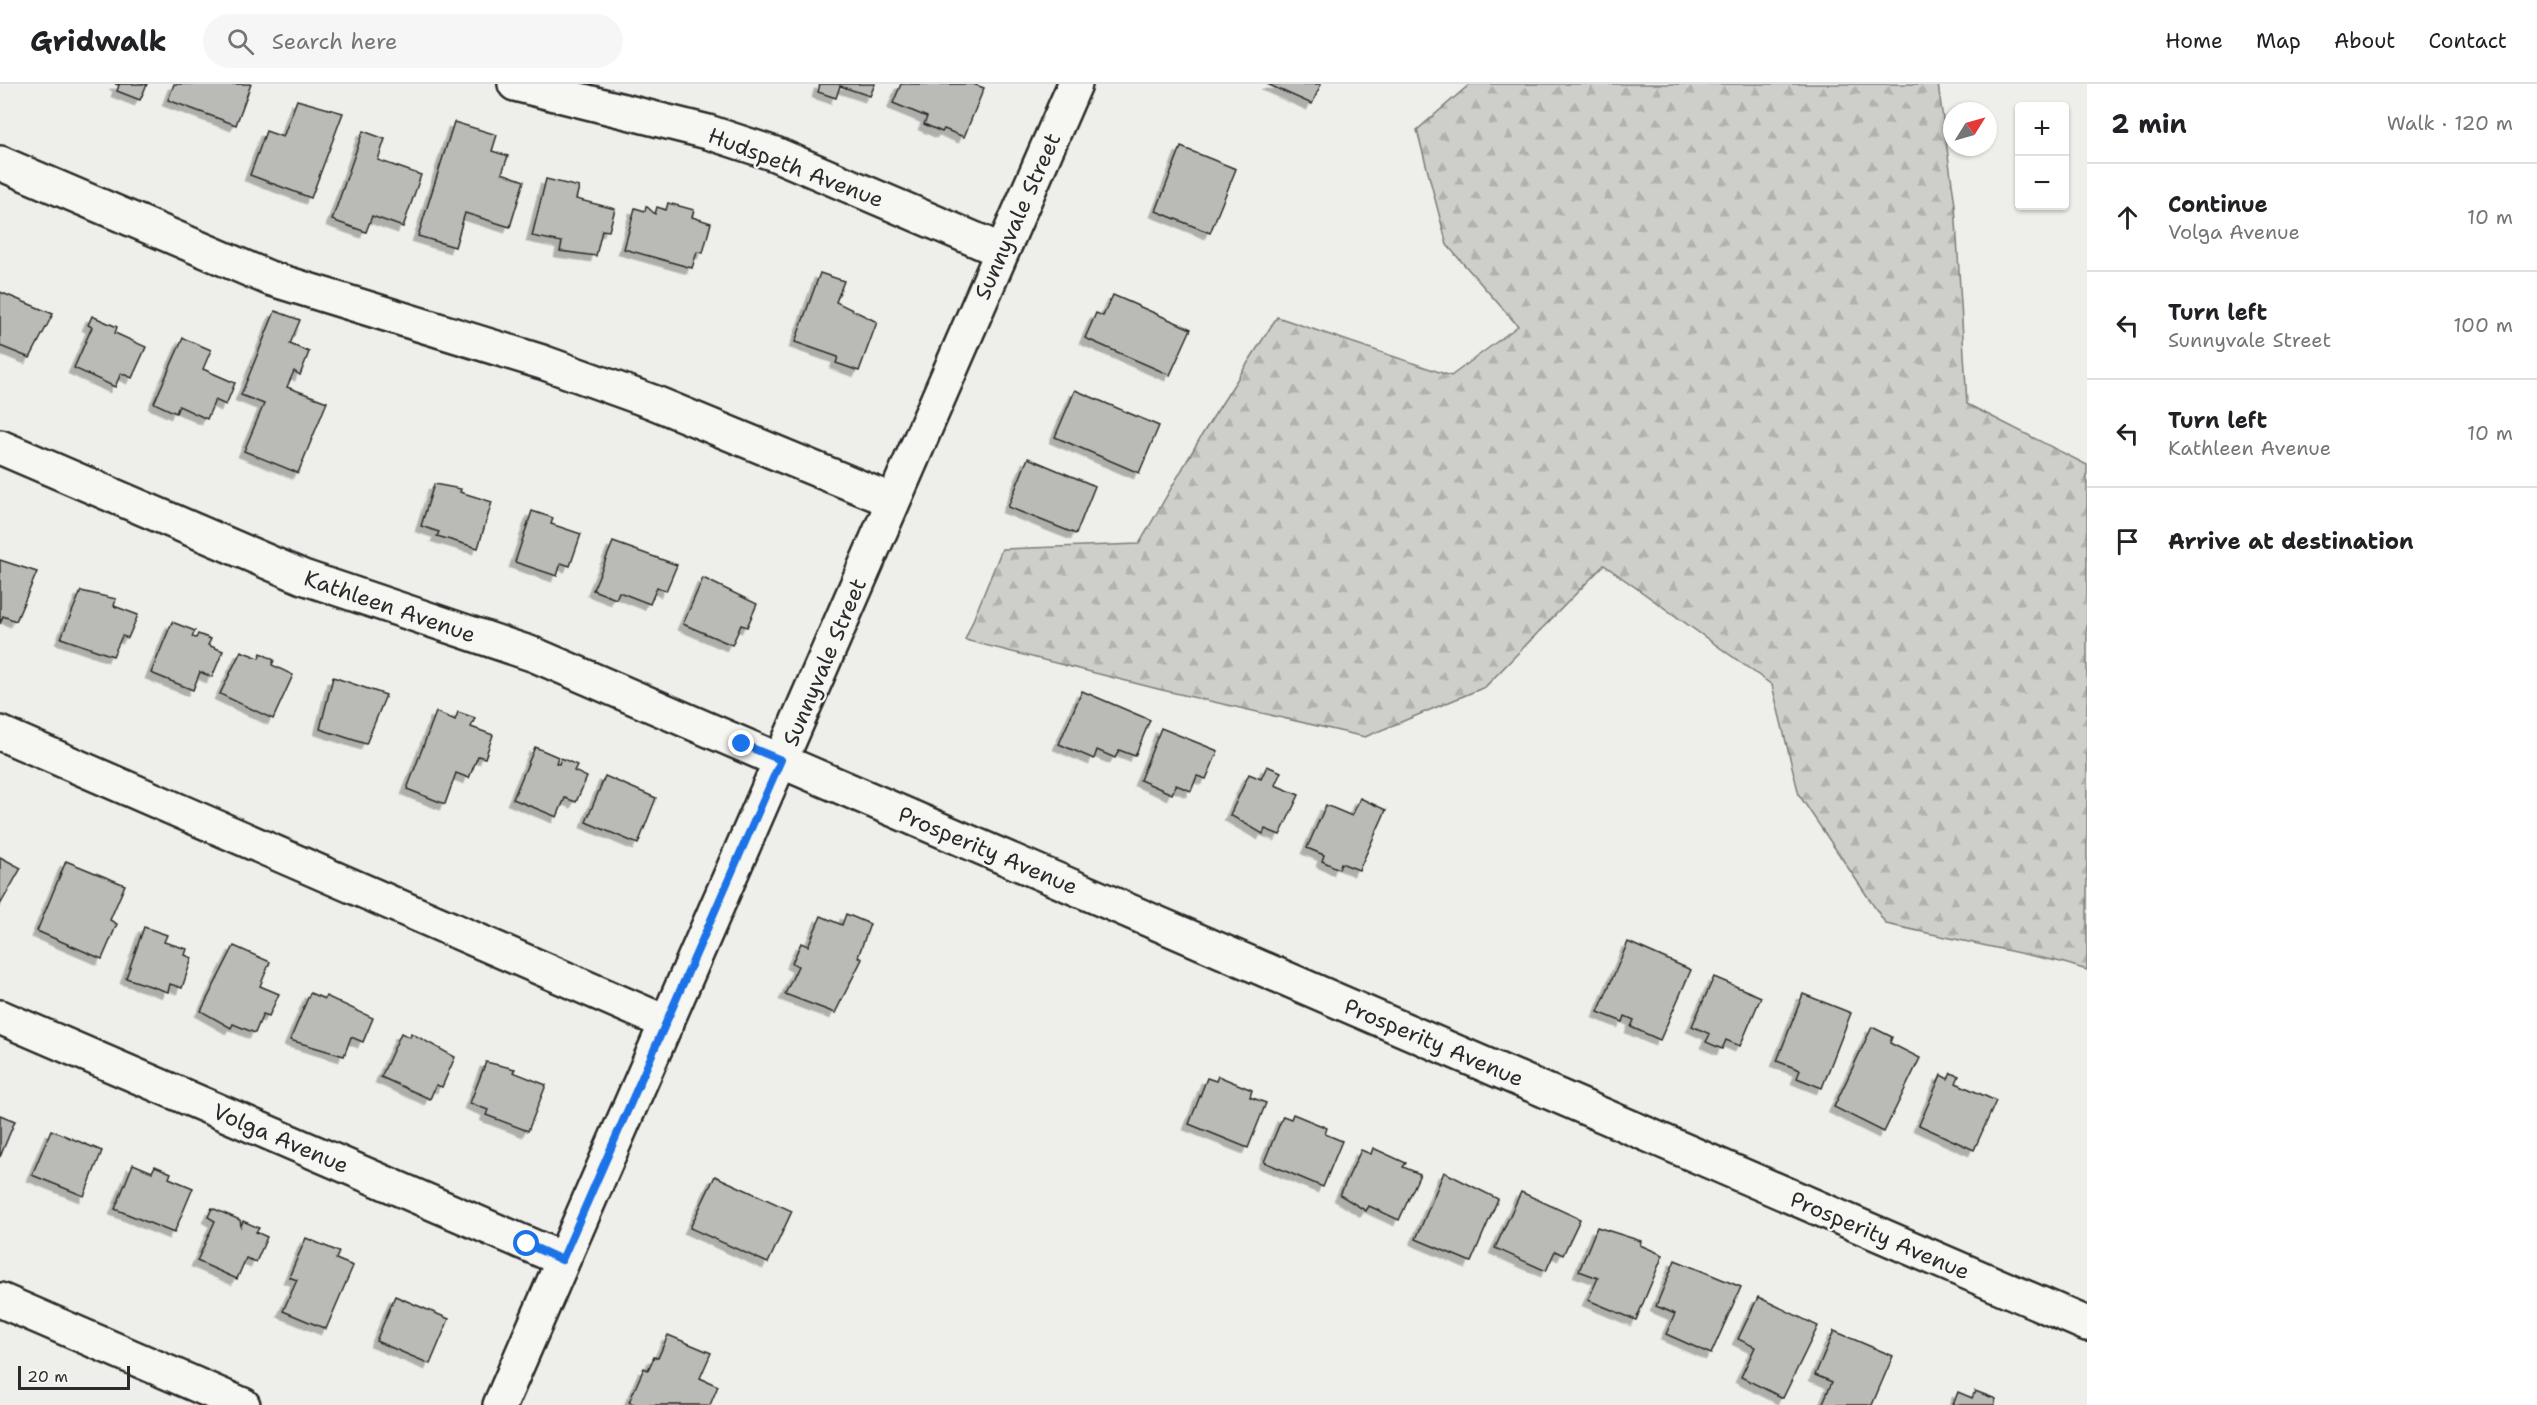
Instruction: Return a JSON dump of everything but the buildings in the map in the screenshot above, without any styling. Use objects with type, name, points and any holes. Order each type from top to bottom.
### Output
[{"type":"street","name":"Hudspeth Avenue","points":[[515,84],[708,132],[775,154],[1002,251]]},
{"type":"street","name":"Sunnyvale Street","points":[[500,1405],[1075,84]]},
{"type":"street","points":[[0,164],[269,278],[542,362],[642,398],[893,501]]},
{"type":"street","name":"Kathleen Avenue","points":[[0,447],[303,577],[535,655],[781,760]]},
{"type":"street","points":[[0,733],[667,1023]]},
{"type":"street","name":"Prosperity Avenue","points":[[781,760],[2087,1324]]},
{"type":"street","name":"Volga Avenue","points":[[0,1017],[562,1260]]},
{"type":"street","points":[[0,1300],[243,1405]]},
{"type":"green space","points":[[1470,84],[1938,84],[1943,120],[1943,156],[1948,156],[1955,205],[1967,404],[2087,465],[2087,970],[2061,962],[1886,924],[1799,795],[1772,685],[1604,565],[1485,687],[1365,737],[1162,690],[965,640],[1002,549],[1139,544],[1203,433],[1277,317],[1451,376],[1518,326],[1447,245],[1417,130]]},
{"type":"route","points":[[527,1244],[562,1260],[781,760],[742,744]]}]
